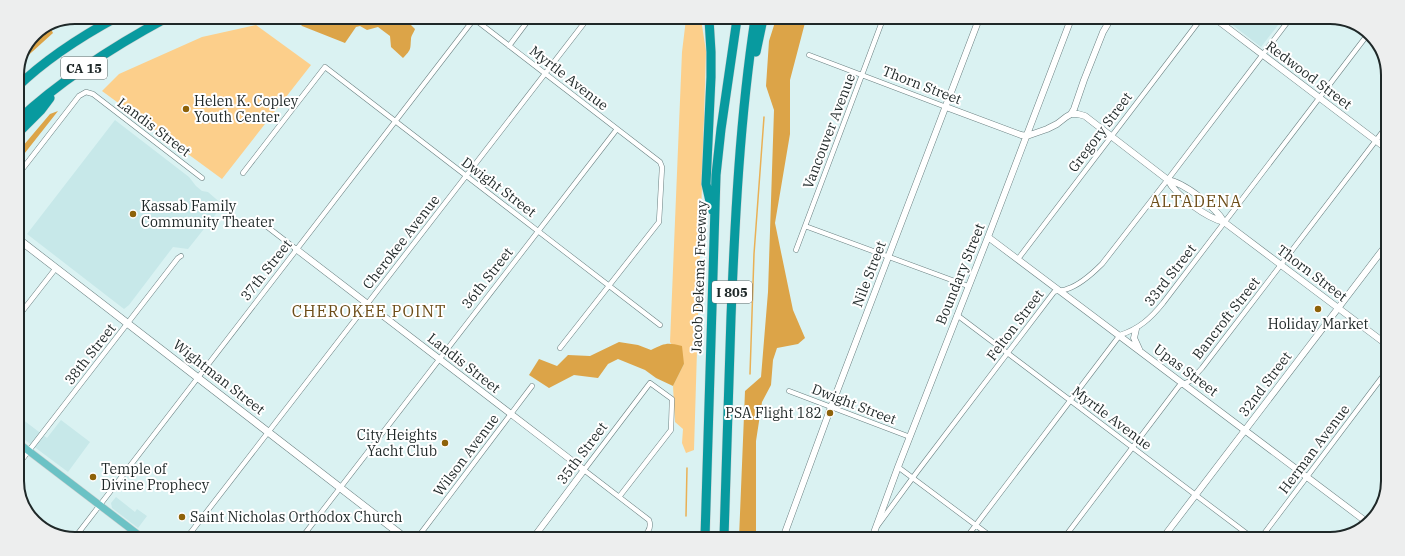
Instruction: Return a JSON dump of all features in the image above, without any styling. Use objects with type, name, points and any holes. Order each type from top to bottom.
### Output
[{"type":"highway","name":"CA 15","points":[[24,81],[53,56],[105,24]]},
{"type":"highway","name":"CA 15","points":[[24,115],[59,85],[109,50],[155,24]]},
{"type":"highway","points":[[709,24],[711,77],[706,184],[715,223]]},
{"type":"highway","name":"Jacob Dekema Freeway","points":[[705,532],[716,175],[721,129],[737,24]]},
{"type":"highway","name":"I 805","points":[[724,532],[734,240],[746,82],[754,24]]},
{"type":"highway","points":[[742,128],[762,24]]},
{"type":"highway","points":[[24,127],[41,110],[59,85]]},
{"type":"highway","points":[[727,457],[730,532]]},
{"type":"main road","name":"Wightman Street","points":[[24,243],[398,532]]},
{"type":"main road","points":[[24,447],[135,532]]},
{"type":"street","name":"37th Street","points":[[79,532],[469,24]]},
{"type":"street","name":"Myrtle Avenue","points":[[482,24],[660,162],[662,167],[659,222],[610,286]]},
{"type":"street","points":[[509,46],[526,24]]},
{"type":"street","name":"Cherokee Avenue","points":[[191,532],[583,24]]},
{"type":"street","name":"Vancouver Avenue","points":[[796,250],[881,24]]},
{"type":"street","name":"Nile Street","points":[[785,532],[831,407],[977,24]]},
{"type":"street","name":"Boundary Street","points":[[875,532],[898,467],[1069,24]]},
{"type":"street","points":[[1027,136],[1052,127],[1071,114],[1103,32],[1108,24]]},
{"type":"street","name":"Gregory Street","points":[[1018,259],[1197,24]]},
{"type":"street","name":"Redwood Street","points":[[1222,24],[1381,144]]},
{"type":"street","name":"Felton Street","points":[[876,529],[1054,292],[1066,290],[1079,283],[1102,264],[1168,180],[1286,24]]},
{"type":"street","name":"33rd Street","points":[[1120,335],[1136,329],[1157,311],[1365,38]]},
{"type":"street","name":"Thorn Street","points":[[809,55],[1021,136],[1027,136]]},
{"type":"street","name":"Dwight Street","points":[[243,173],[325,68],[660,325]]},
{"type":"street","name":"Landis Street","points":[[24,167],[79,96],[86,92],[93,94],[202,178]]},
{"type":"street","name":"Thorn Street","points":[[1071,114],[1085,116],[1168,180],[1180,184],[1199,197],[1221,215],[1224,222]]},
{"type":"street","name":"36th Street","points":[[306,532],[617,129]]},
{"type":"street","name":"Bancroft Street","points":[[1068,532],[1179,386],[1190,381],[1202,368],[1381,134]]},
{"type":"street","name":"Thorn Street","points":[[1168,180],[1177,192],[1193,205],[1212,218],[1224,222],[1381,340]]},
{"type":"street","name":"Landis Street","points":[[261,222],[646,517],[650,524],[648,532]]},
{"type":"street","points":[[805,226],[968,286]]},
{"type":"street","name":"Upas Street","points":[[988,237],[1363,520]]},
{"type":"street","name":"32nd Street","points":[[1167,532],[1381,252]]},
{"type":"street","name":"38th Street","points":[[24,457],[181,256]]},
{"type":"street","points":[[24,309],[56,268]]},
{"type":"street","points":[[560,348],[610,286]]},
{"type":"street","name":"Myrtle Avenue","points":[[957,315],[1245,532]]},
{"type":"street","points":[[1136,329],[1134,338],[1139,350]]},
{"type":"street","points":[[971,532],[1120,335]]},
{"type":"street","name":"Herman Avenue","points":[[1265,532],[1381,379]]},
{"type":"street","name":"35th Street","points":[[538,532],[650,383],[672,399],[670,430],[619,497]]},
{"type":"street","name":"Wilson Avenue","points":[[422,532],[532,386]]},
{"type":"street","name":"Dwight Street","points":[[789,391],[910,437]]},
{"type":"street","points":[[898,467],[985,532]]},
{"type":"shaded area","points":[[300,24],[410,24],[415,29],[411,38],[410,49],[403,58],[391,47],[390,36],[378,27],[367,30],[360,26],[356,27],[345,43]]},
{"type":"shaded area","points":[[685,24],[702,24],[706,51],[694,450],[686,453],[682,443],[683,429],[675,422],[673,386],[684,364],[670,342],[682,52]]},
{"type":"shaded area","points":[[774,24],[805,24],[790,80],[790,134],[775,223],[793,310],[805,338],[798,344],[777,348],[773,360],[771,385],[762,402],[756,441],[756,532],[739,532],[745,391],[761,377],[768,292],[774,110],[766,86],[769,41]]},
{"type":"shaded area","points":[[1231,24],[1279,24],[1261,47]]},
{"type":"shaded area","points":[[256,25],[311,65],[222,179],[102,91],[119,74],[202,37]]},
{"type":"shaded area","points":[[52,30],[53,33],[28,56],[39,39]]},
{"type":"shaded area","points":[[58,111],[24,154],[24,145],[50,114]]},
{"type":"shaded area","points":[[115,120],[189,177],[202,191],[208,192],[223,205],[188,249],[173,247],[129,305],[124,309],[27,234]]},
{"type":"shaded area","points":[[619,342],[638,345],[651,350],[666,344],[682,346],[684,364],[673,386],[656,378],[645,370],[618,359],[608,364],[598,378],[574,375],[549,388],[529,375],[539,359],[557,366],[568,355],[590,356]]},
{"type":"shaded area","points":[[61,420],[90,442],[68,472],[24,439],[24,421],[47,438]]},
{"type":"shaded area","points":[[116,497],[135,512],[137,509],[147,516],[138,528],[112,508],[111,503]]},
{"type":"waterway","points":[[750,374],[754,254],[764,117]]},
{"type":"waterway","points":[[686,516],[687,468]]},
{"type":"place","name":"Helen K. Copley Youth Center","points":[[186,109]]},
{"type":"place","name":"Kassab Family Community Theater","points":[[133,214]]},
{"type":"place","name":"Holiday Market","points":[[1318,309]]},
{"type":"place","name":"PSA Flight 182","points":[[830,413]]},
{"type":"place","name":"City Heights Yacht Club","points":[[445,443]]},
{"type":"place","name":"Temple of Divine Prophecy","points":[[93,477]]},
{"type":"place","name":"Saint Nicholas Orthodox Church","points":[[182,517]]},
{"type":"district","name":"ALTADENA","points":[[1196,201]]},
{"type":"district","name":"CHEROKEE POINT","points":[[369,311]]}]
